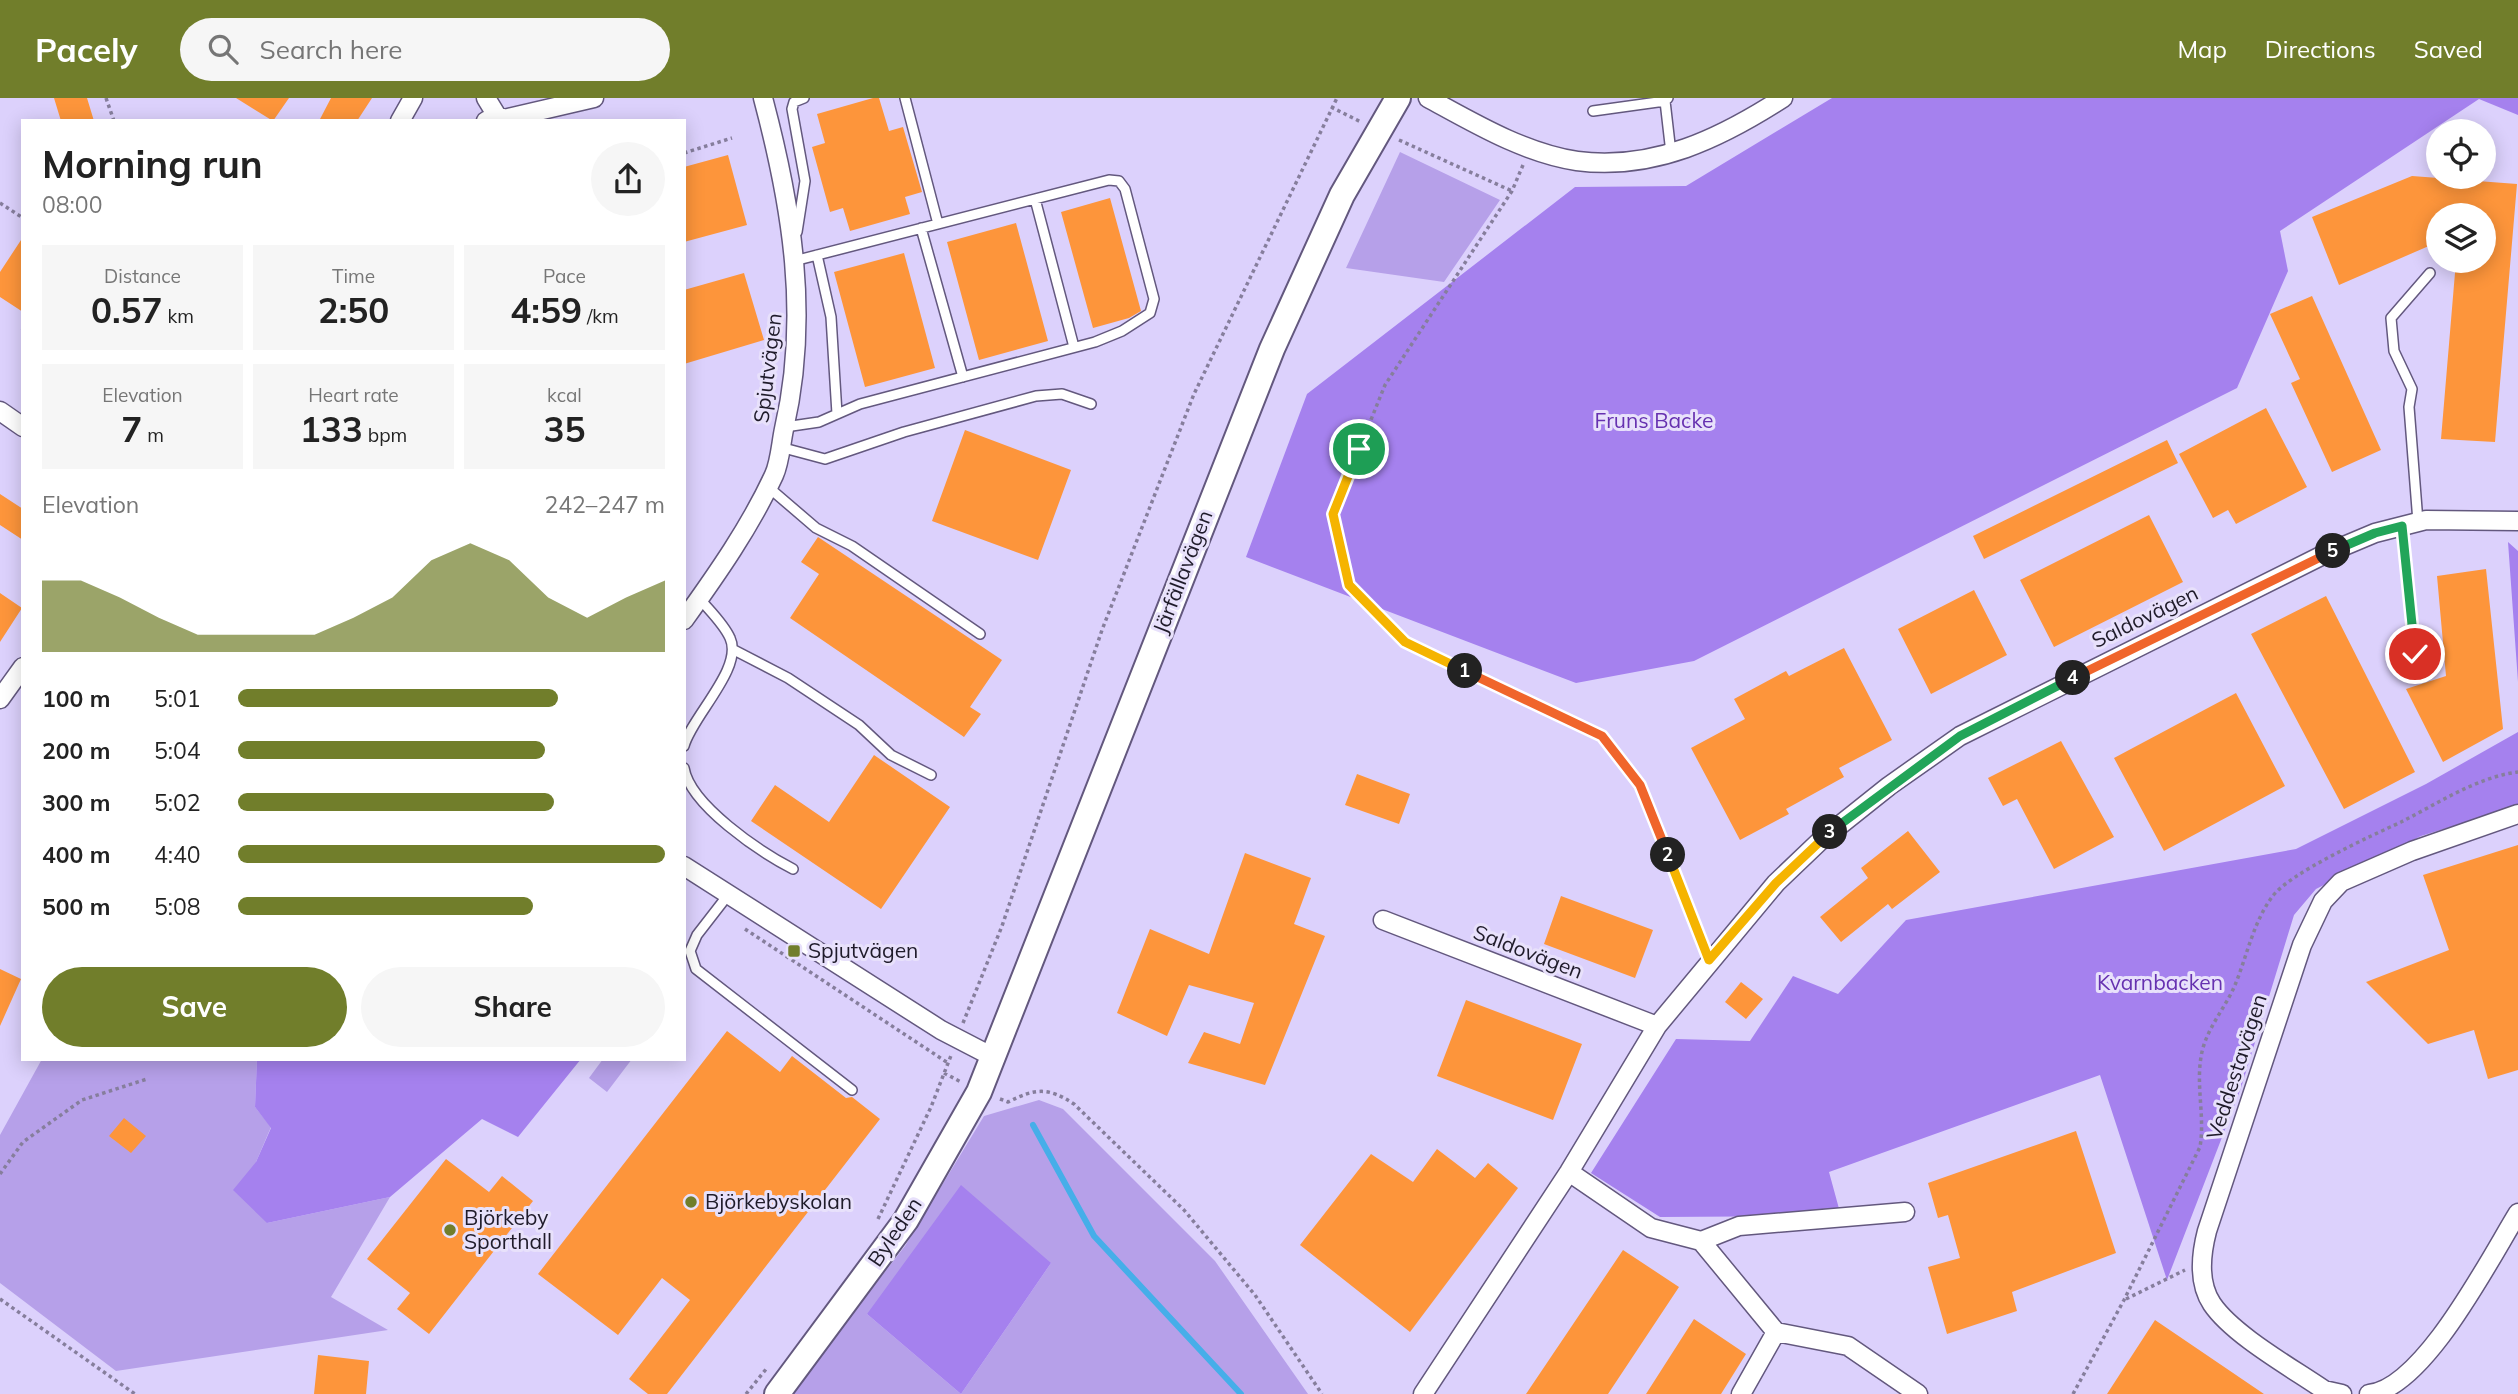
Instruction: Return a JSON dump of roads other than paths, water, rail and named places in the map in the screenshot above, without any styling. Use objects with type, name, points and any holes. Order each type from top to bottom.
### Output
[{"type":"street","points":[[401,119],[413,98]]},
{"type":"street","points":[[486,98],[491,118],[504,119],[594,98]]},
{"type":"street","name":"Spjutvägen","points":[[686,617],[723,565],[775,473],[785,427],[799,318],[792,235],[763,98]]},
{"type":"street","name":"Järfällavägen","points":[[995,1058],[1272,349],[1342,195],[1398,98]]},
{"type":"street","points":[[1428,98],[1530,148],[1577,160],[1622,161],[1671,154],[1737,127],[1783,98]]},
{"type":"street","points":[[0,411],[21,425]]},
{"type":"street","name":"Saldovägen","points":[[1423,1394],[1569,1172],[1657,1026],[1709,960],[1776,883],[1820,841],[1889,786],[1960,736],[2325,554],[2375,533],[2410,524],[2518,521]]},
{"type":"street","points":[[3,688],[21,669]]},
{"type":"street","name":"Veddestavägen","points":[[2342,1394],[2322,1392],[2213,1305],[2204,1287],[2202,1263],[2207,1231],[2302,945],[2323,901],[2341,882],[2412,851],[2518,814]]},
{"type":"street","points":[[686,867],[957,1038],[995,1058]]},
{"type":"street","name":"Saldovägen","points":[[1383,920],[1657,1026]]},
{"type":"street","name":"Byleden","points":[[777,1394],[906,1220],[995,1058]]},
{"type":"street","points":[[1569,1172],[1651,1228],[1702,1241],[1739,1226],[1905,1212]]},
{"type":"street","points":[[2369,1394],[2401,1381],[2423,1360],[2518,1213]]},
{"type":"street","points":[[1702,1241],[1776,1332],[1847,1346],[1918,1394]]},
{"type":"street","points":[[1741,1394],[1776,1332]]},
{"type":"lane","points":[[792,235],[797,232],[805,181],[792,109],[794,102],[804,98]]},
{"type":"lane","points":[[905,98],[938,223]]},
{"type":"lane","points":[[1593,111],[1667,99],[1671,154]]},
{"type":"lane","points":[[785,427],[819,422],[860,404],[1074,347],[1122,331],[1150,313],[1154,299],[1125,189],[1119,181],[1109,180],[794,261]]},
{"type":"lane","points":[[1035,199],[1074,347]]},
{"type":"lane","points":[[921,228],[962,377]]},
{"type":"lane","points":[[817,255],[831,317],[837,414]]},
{"type":"lane","points":[[2415,654],[2410,524],[2409,407],[2412,389],[2394,351],[2391,318],[2430,273]]},
{"type":"lane","points":[[780,447],[825,459],[904,432],[1035,396],[1062,394],[1091,404]]},
{"type":"lane","points":[[767,486],[816,528],[863,553],[980,634]]},
{"type":"lane","points":[[686,738],[724,679],[734,650],[730,637],[699,599]]},
{"type":"lane","points":[[734,650],[788,678],[859,725],[891,755],[931,775]]},
{"type":"lane","points":[[686,781],[704,803],[772,858],[793,869]]},
{"type":"lane","points":[[728,895],[697,935],[690,951],[696,969],[852,1090]]},
{"type":"waterway","points":[[1033,1125],[1094,1236],[1241,1394]]},
{"type":"place","name":"Spjutvägen","points":[[794,951]]},
{"type":"place","name":"Björkebyskolan","points":[[691,1202]]},
{"type":"place","name":"Björkeby Sporthall","points":[[450,1230]]},
{"type":"park label","name":"Fruns Backe","points":[[1654,421]]},
{"type":"park label","name":"Kvarnbacken","points":[[2160,983]]}]
